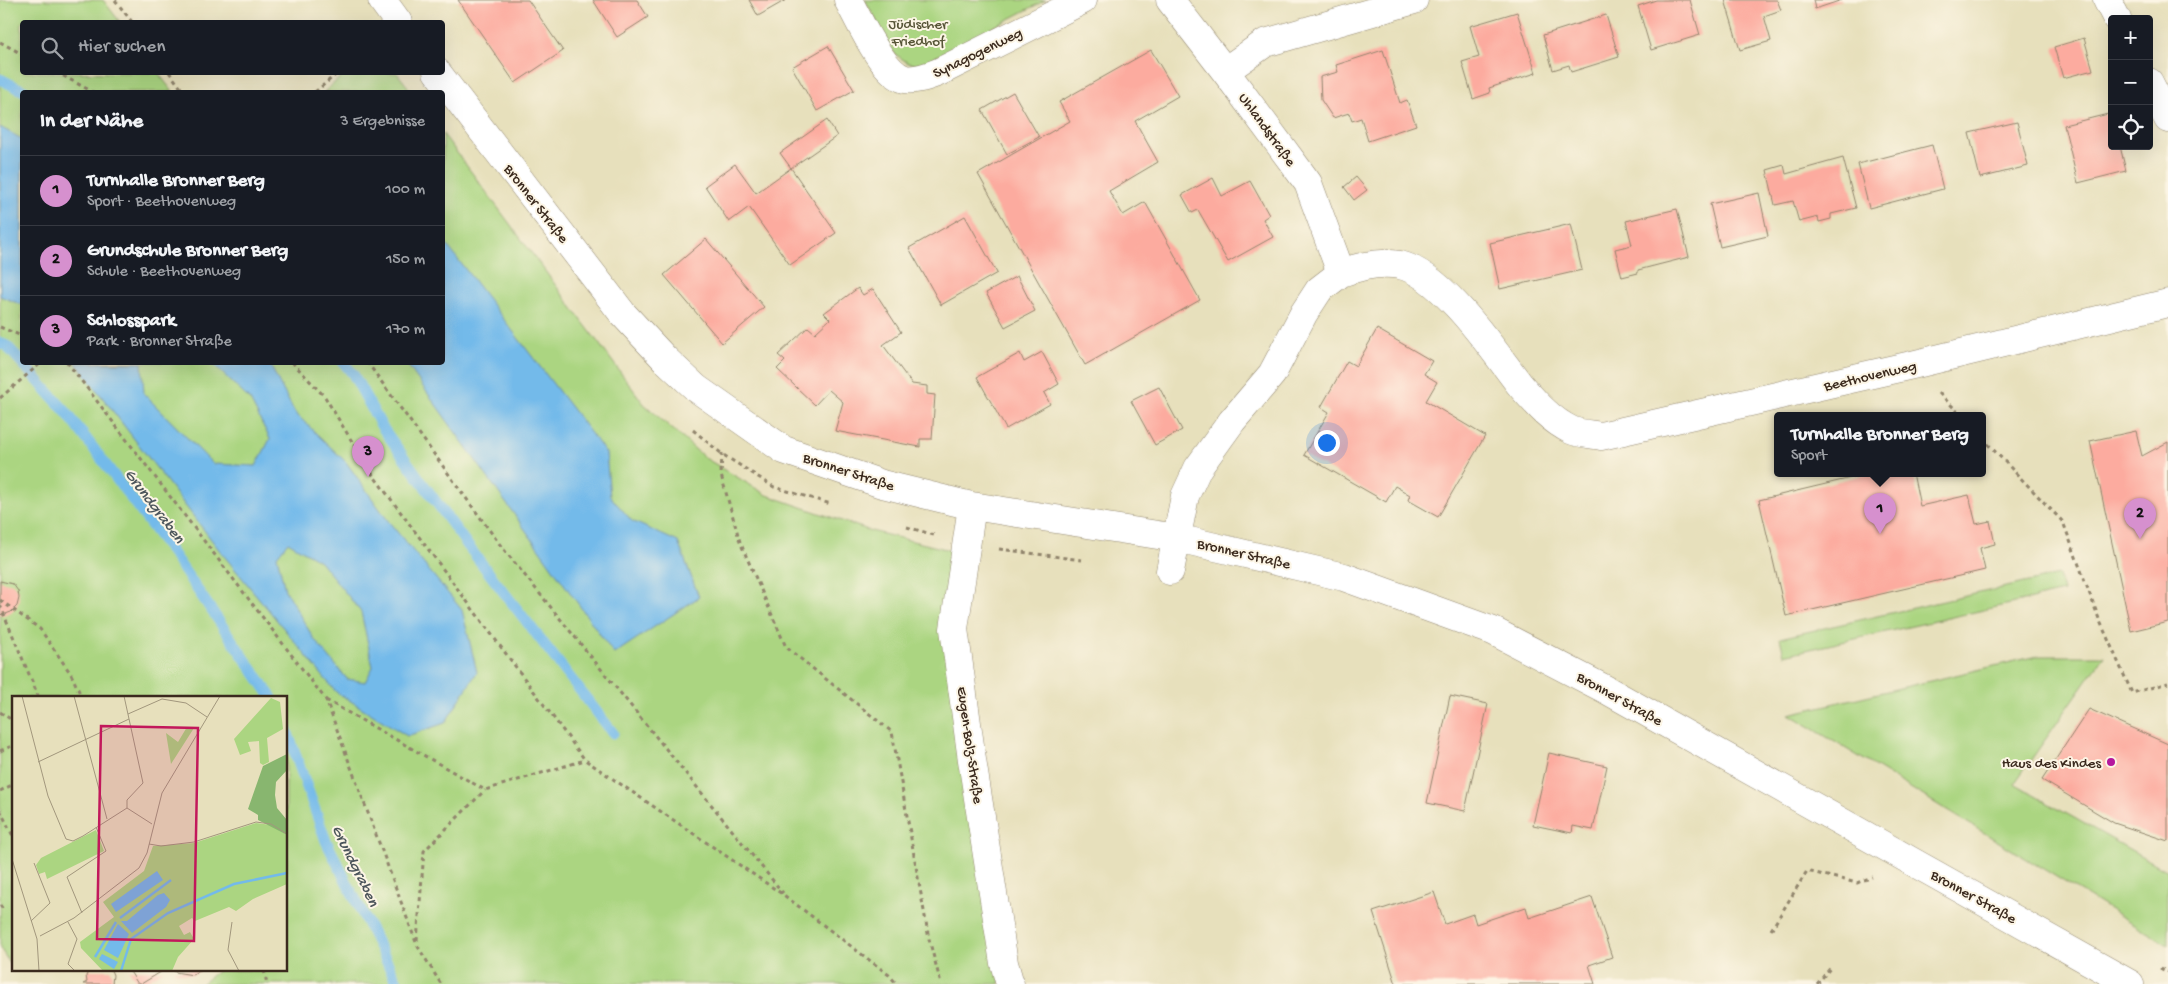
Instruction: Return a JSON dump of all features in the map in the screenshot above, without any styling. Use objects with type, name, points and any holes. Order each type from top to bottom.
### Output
[{"type":"street","points":[[382,0],[397,20]]},
{"type":"street","name":"Synagogenweg","points":[[848,0],[882,60],[894,73],[905,79],[921,78],[939,72],[1082,0]]},
{"type":"street","name":"Uhlandstraße","points":[[1170,0],[1308,183],[1341,273]]},
{"type":"street","points":[[1225,71],[1265,43],[1414,0]]},
{"type":"street","points":[[2107,0],[2115,15]]},
{"type":"street","name":"Bronner Straße","points":[[439,75],[623,314],[665,359],[696,388],[784,450],[882,484],[972,506],[1177,538],[1344,577],[1493,630],[1605,689],[2130,984]]},
{"type":"street","points":[[2153,90],[2168,119]]},
{"type":"street","name":"Beethovenweg","points":[[1341,273],[1362,266],[1383,263],[1419,272],[1436,284],[1467,318],[1540,409],[1571,430],[1601,436],[1912,365],[2168,303]]},
{"type":"street","points":[[1170,571],[1185,496],[1198,468],[1232,421],[1272,374],[1304,313],[1319,290],[1341,273]]},
{"type":"street","name":"Eugen-Bolz-Straße","points":[[972,506],[954,629],[972,760],[1004,962],[1010,984]]},
{"type":"path","points":[[115,0],[130,20]]},
{"type":"path","points":[[0,42],[20,53]]},
{"type":"path","points":[[62,75],[89,90]]},
{"type":"path","points":[[171,75],[182,90]]},
{"type":"path","points":[[317,90],[335,75]]},
{"type":"path","points":[[0,327],[20,335]]},
{"type":"path","points":[[0,398],[12,390],[39,365]]},
{"type":"path","points":[[69,365],[326,700],[417,944],[441,984]]},
{"type":"path","points":[[295,365],[325,397],[370,470],[585,760],[785,896],[889,974],[897,984]]},
{"type":"path","points":[[369,365],[501,546],[785,896]]},
{"type":"path","points":[[730,412],[722,454],[721,475],[740,542],[786,647],[892,732],[929,939],[941,984]]},
{"type":"path","points":[[1986,442],[2063,522],[2099,619],[2132,693],[2168,683]]},
{"type":"path","points":[[0,600],[40,629],[71,674],[81,696]]},
{"type":"path","points":[[0,605],[38,696]]},
{"type":"path","points":[[326,700],[485,790]]},
{"type":"path","points":[[0,712],[9,718],[12,723]]},
{"type":"path","points":[[0,751],[12,746]]},
{"type":"path","points":[[417,944],[424,851],[485,790],[585,760]]},
{"type":"path","points":[[0,791],[12,785]]},
{"type":"path","points":[[0,810],[12,834]]},
{"type":"path","points":[[1771,930],[1807,871],[1857,883],[1877,876]]},
{"type":"path","points":[[0,904],[4,911]]},
{"type":"path","points":[[1817,984],[1832,966]]},
{"type":"green space","points":[[0,0],[103,0],[118,20],[20,20],[20,75],[160,75],[171,90],[20,90],[20,365],[445,365],[445,137],[644,404],[705,458],[767,495],[871,531],[954,551],[1000,984],[201,984],[216,972],[288,972],[288,696],[12,696],[12,967],[0,948]]},
{"type":"green space","name":"Jüdischer Friedhof","points":[[865,0],[1046,0],[920,65],[908,63],[895,54]]},
{"type":"green space","points":[[344,75],[399,75],[410,90],[326,90]]},
{"type":"green space","points":[[2059,575],[2063,592],[1784,655],[1780,638]]},
{"type":"green space","points":[[2037,656],[2104,656],[2014,784],[2168,871],[2168,945],[1789,714]]},
{"type":"water","points":[[0,127],[20,138],[20,304],[0,296]]},
{"type":"water","points":[[445,243],[606,453],[610,496],[632,521],[678,542],[699,597],[614,654],[407,365],[445,365]]},
{"type":"water","points":[[78,365],[142,365],[144,394],[213,464],[256,466],[270,439],[250,400],[214,365],[270,365],[295,413],[346,462],[389,522],[462,610],[477,672],[445,723],[407,736],[336,692],[220,551]],"holes":[[[288,542],[320,561],[361,612],[373,667],[365,682],[347,679],[314,639],[285,590],[277,556]]]},
{"type":"building","points":[[458,0],[528,0],[563,51],[515,83]]},
{"type":"building","points":[[593,0],[637,0],[648,17],[617,37]]},
{"type":"building","points":[[749,0],[786,0],[758,16]]},
{"type":"building","points":[[1656,0],[1690,0],[1700,35],[1651,50],[1638,6]]},
{"type":"building","points":[[1725,0],[1777,0],[1781,10],[1764,16],[1771,41],[1740,50]]},
{"type":"building","points":[[1813,0],[1842,0],[1815,9]]},
{"type":"building","points":[[1517,12],[1536,73],[1489,88],[1490,93],[1473,99],[1462,62],[1479,57],[1470,26]]},
{"type":"building","points":[[1606,15],[1619,57],[1571,72],[1569,65],[1553,70],[1543,35]]},
{"type":"building","points":[[2084,38],[2093,70],[2063,78],[2054,47]]},
{"type":"building","points":[[828,46],[854,90],[817,111],[792,67]]},
{"type":"building","points":[[1151,50],[1178,96],[1135,121],[1158,162],[1109,191],[1123,215],[1145,202],[1200,300],[1085,365],[978,174],[1070,121],[1059,102]]},
{"type":"building","points":[[1383,50],[1400,103],[1407,100],[1416,125],[1368,141],[1361,118],[1352,121],[1349,113],[1333,118],[1321,100],[1320,77],[1338,72],[1336,65]]},
{"type":"building","points":[[1013,92],[1039,137],[1007,154],[982,110]]},
{"type":"building","points":[[2108,114],[2108,150],[2121,150],[2126,171],[2078,183],[2064,125]]},
{"type":"building","points":[[827,120],[837,136],[791,168],[780,153]]},
{"type":"building","points":[[2017,122],[2028,166],[1980,178],[1969,133]]},
{"type":"building","points":[[1932,145],[1943,189],[1869,208],[1858,164]]},
{"type":"building","points":[[1843,158],[1856,208],[1831,214],[1831,219],[1819,222],[1818,217],[1799,222],[1793,201],[1775,205],[1767,170],[1784,165],[1786,174]]},
{"type":"building","points":[[735,164],[756,193],[791,168],[836,233],[790,265],[749,207],[729,222],[705,186]]},
{"type":"building","points":[[1356,177],[1367,190],[1354,200],[1344,187]]},
{"type":"building","points":[[1213,178],[1222,196],[1250,181],[1269,215],[1263,219],[1273,237],[1228,262],[1198,210],[1192,213],[1182,195]]},
{"type":"building","points":[[1759,193],[1768,236],[1720,247],[1710,204]]},
{"type":"building","points":[[1677,209],[1689,257],[1638,270],[1638,273],[1622,277],[1615,249],[1632,245],[1626,221]]},
{"type":"building","points":[[965,216],[997,273],[941,305],[909,248]]},
{"type":"building","points":[[1571,224],[1582,270],[1500,289],[1490,243]]},
{"type":"building","points":[[706,239],[764,307],[722,343],[664,275]]},
{"type":"building","points":[[1017,276],[1035,311],[1005,327],[986,293]]},
{"type":"building","points":[[858,288],[863,295],[873,289],[901,332],[883,345],[912,384],[927,386],[927,394],[935,395],[932,439],[920,439],[920,447],[835,431],[843,402],[829,390],[815,405],[777,369],[785,361],[778,355],[808,327],[815,333],[830,319],[824,313]]},
{"type":"building","points":[[1377,329],[1432,361],[1424,374],[1437,382],[1426,401],[1485,436],[1438,517],[1408,500],[1410,495],[1395,486],[1386,502],[1304,455],[1329,412],[1321,407],[1347,361],[1356,366]]},
{"type":"building","points":[[1042,352],[1059,384],[1044,393],[1050,404],[1006,429],[977,377],[1020,353],[1024,362]]},
{"type":"building","points":[[1159,387],[1182,430],[1155,445],[1131,401]]},
{"type":"building","points":[[2136,431],[2142,456],[2168,442],[2168,622],[2131,631],[2090,441]]},
{"type":"building","points":[[1855,477],[1914,477],[1920,506],[1969,495],[1976,524],[1990,521],[1995,544],[1980,548],[1985,570],[1786,616],[1759,500]]},
{"type":"building","points":[[0,581],[13,584],[18,591],[19,598],[17,606],[11,612],[3,615],[0,614]]},
{"type":"building","points":[[1450,696],[1488,704],[1465,811],[1427,803]]},
{"type":"building","name":"Haus des Kindes","points":[[2089,709],[2168,744],[2168,841],[2114,823],[2042,780]]},
{"type":"building","points":[[1549,753],[1607,766],[1593,830],[1573,826],[1572,833],[1533,825]]},
{"type":"building","points":[[1434,892],[1445,924],[1473,914],[1476,924],[1526,907],[1529,918],[1592,897],[1612,957],[1589,965],[1595,984],[1396,984],[1373,912]]},
{"type":"building","points":[[88,972],[112,972],[112,984],[83,984],[87,982],[86,976]]},
{"type":"building","points":[[130,972],[161,972],[141,984],[138,984]]},
{"type":"building","points":[[175,972],[198,972],[193,975]]},
{"type":"waterway","points":[[0,79],[22,90]]},
{"type":"waterway","name":"Grundgraben","points":[[0,343],[7,346],[20,361]]},
{"type":"waterway","name":"Grundgraben","points":[[24,365],[67,413],[172,553],[271,696]]},
{"type":"waterway","points":[[346,365],[353,374],[382,427],[468,546],[613,733]]},
{"type":"waterway","name":"Grundgraben","points":[[288,734],[326,841],[398,984]]},
{"type":"place","name":"Schlosspark","points":[[368,477]]},
{"type":"place","name":"Turnhalle Bronner Berg","points":[[1880,534]]},
{"type":"place","name":"Grundschule Bronner Berg","points":[[2140,539]]},
{"type":"place","name":"Haus des Kindes","points":[[2111,762]]}]
